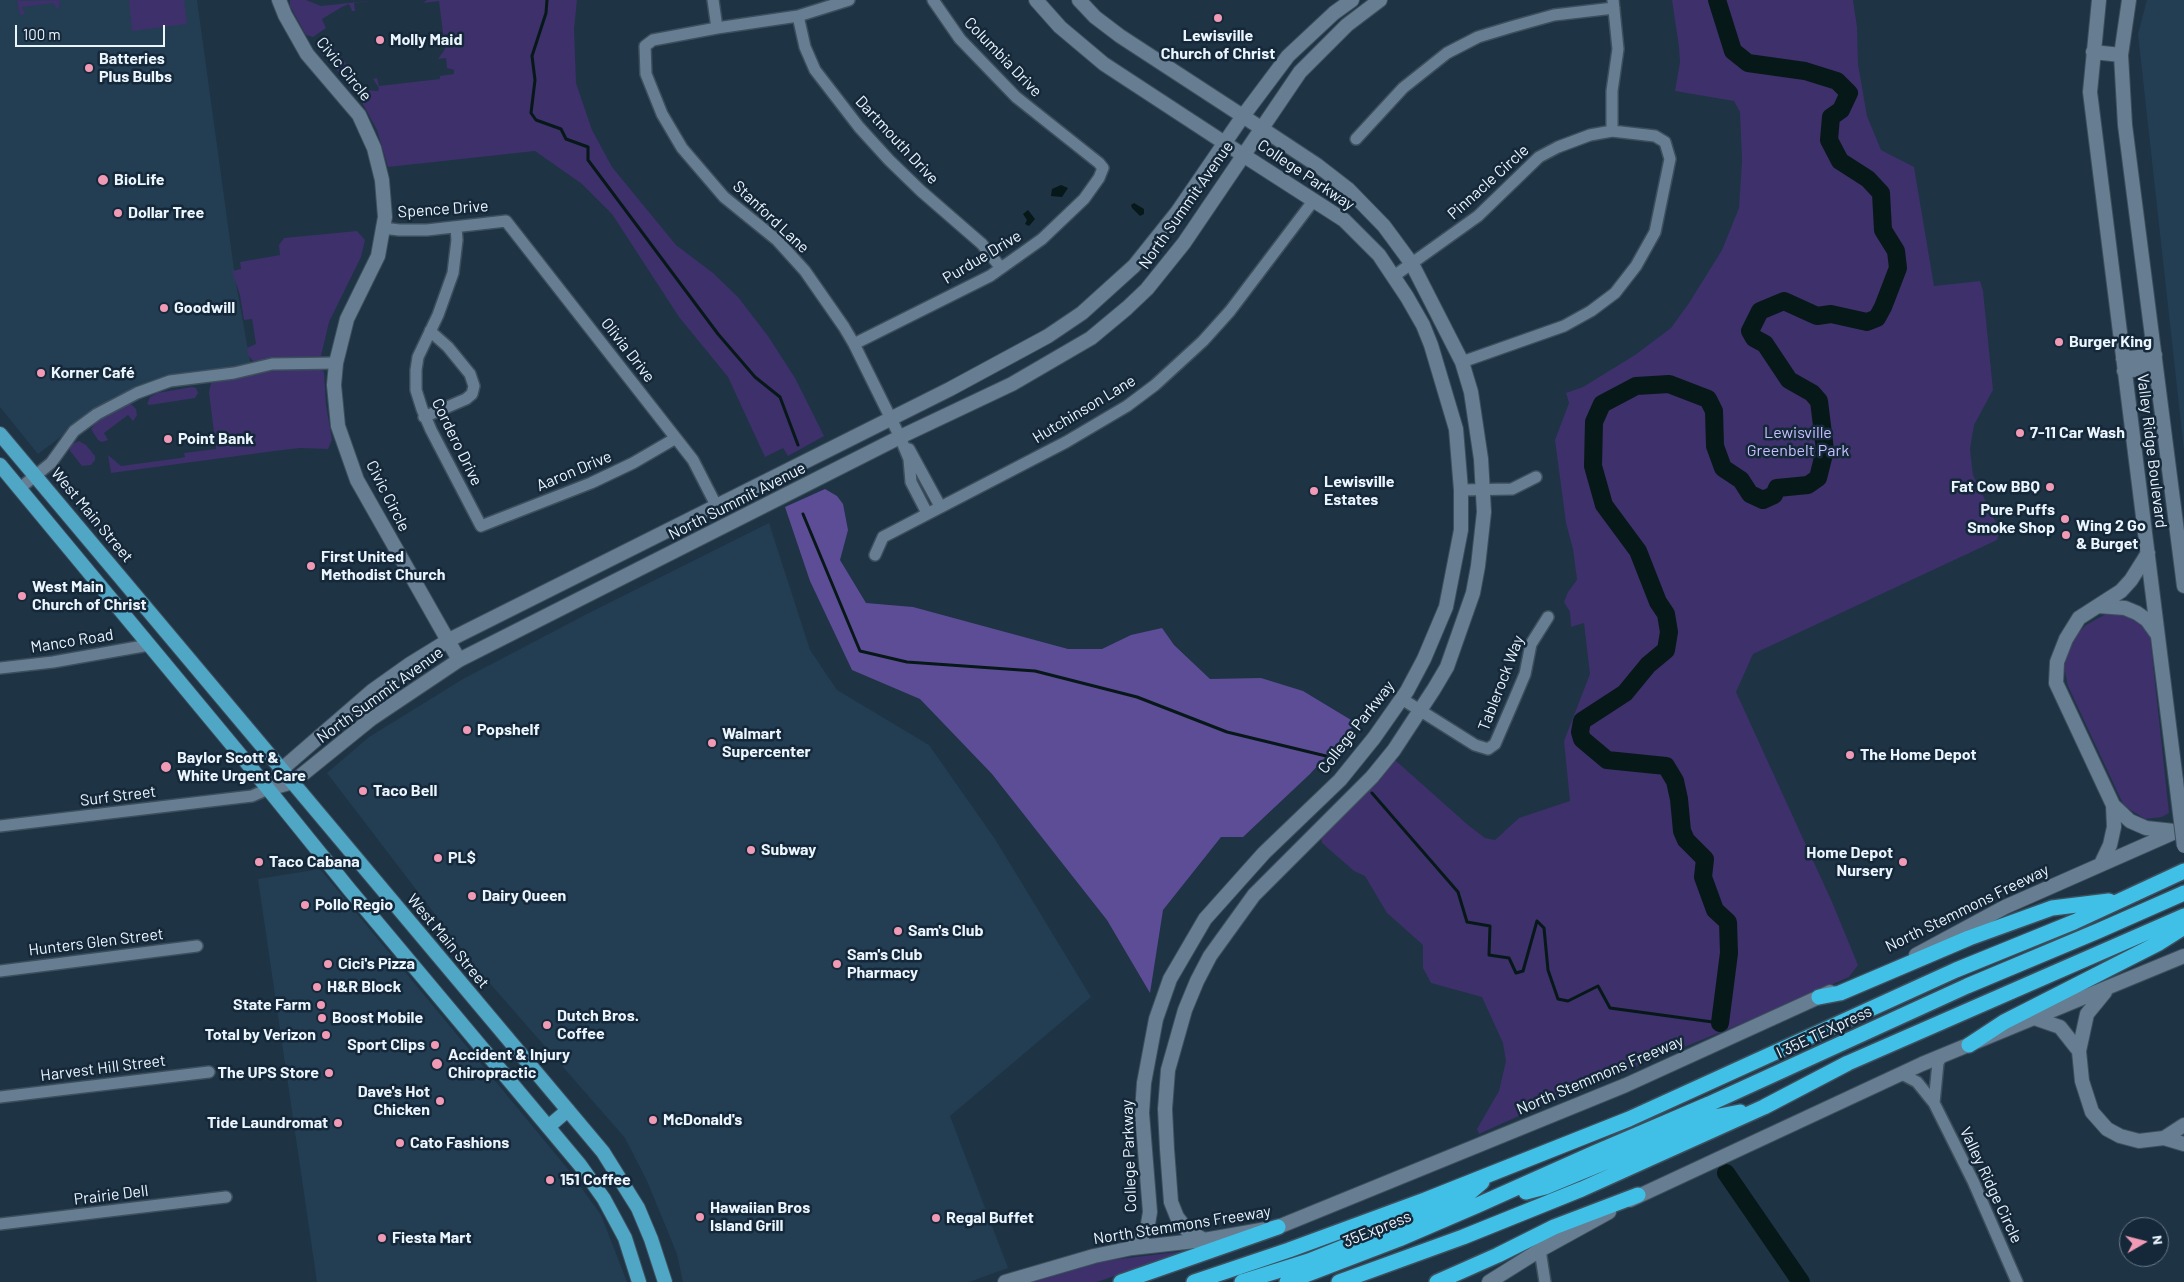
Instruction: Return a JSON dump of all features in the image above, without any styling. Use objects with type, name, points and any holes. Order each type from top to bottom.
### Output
[{"type":"highway","points":[[1194,1282],[1290,1250],[1491,1175],[1629,1119],[1956,970],[2184,871]]},
{"type":"highway","name":"I 35E TEXpress","points":[[1478,1205],[1709,1104],[1967,986],[2184,893]]},
{"type":"highway","points":[[1819,997],[1840,993],[1968,938],[2052,908],[2125,898]]},
{"type":"highway","points":[[1339,1282],[1463,1237],[1582,1189],[1764,1107],[1857,1059],[2184,916]]},
{"type":"highway","points":[[1970,1045],[2004,1022],[2159,943],[2184,927]]},
{"type":"highway","points":[[1478,1205],[1545,1187],[1714,1117],[1764,1107]]},
{"type":"highway","points":[[1242,1282],[1309,1261],[1461,1200],[1491,1175]]},
{"type":"highway","points":[[1437,1282],[1452,1277],[1554,1227],[1638,1195]]},
{"type":"highway","name":"35Express","points":[[1287,1282],[1399,1239],[1478,1205]]},
{"type":"highway","points":[[1121,1282],[1278,1228]]},
{"type":"main road","name":"Civic Circle","points":[[279,0],[285,16],[307,54],[359,115],[374,148],[382,180],[385,217],[378,256],[347,319],[336,363],[334,385],[338,426],[357,480],[459,660]]},
{"type":"main road","name":"College Parkway","points":[[1036,0],[1060,27],[1104,64],[1344,220],[1366,240],[1394,276],[1423,325],[1456,429],[1461,490],[1461,530],[1446,607],[1424,659],[1402,699],[1340,780],[1264,853],[1205,919],[1170,979],[1156,1019],[1144,1083],[1142,1113],[1150,1212],[1147,1230],[1132,1248]]},
{"type":"main road","name":"College Parkway","points":[[1079,0],[1095,17],[1120,36],[1317,165],[1348,189],[1384,226],[1412,264],[1462,362],[1476,417],[1484,490],[1484,512],[1473,593],[1448,667],[1422,710],[1372,777],[1254,895],[1210,956],[1194,988],[1174,1045],[1168,1070],[1165,1109],[1171,1202],[1177,1217],[1187,1230],[1204,1240]]},
{"type":"main road","name":"North Summit Avenue","points":[[268,789],[282,769],[372,691],[410,664],[449,640],[891,419],[1048,336],[1082,314],[1134,266],[1178,211],[1243,116],[1288,56],[1334,13],[1352,0]]},
{"type":"main road","name":"North Summit Avenue","points":[[268,789],[293,782],[371,719],[459,660],[900,437],[1012,384],[1091,338],[1147,289],[1184,243],[1300,72],[1347,25],[1380,0]]},
{"type":"main road","name":"Valley Ridge Boulevard","points":[[2099,0],[2090,92],[2184,846]]},
{"type":"main road","name":"Valley Ridge Boulevard","points":[[2129,0],[2121,55],[2125,125],[2182,557],[2184,586]]},
{"type":"main road","points":[[2093,52],[2121,55]]},
{"type":"main road","points":[[2124,365],[2156,361]]},
{"type":"main road","name":"West Main Street","points":[[0,434],[602,1152],[634,1200],[651,1239],[665,1282]]},
{"type":"main road","points":[[0,465],[580,1165],[604,1198],[626,1238],[639,1282]]},
{"type":"main road","points":[[716,505],[739,520]]},
{"type":"main road","points":[[2148,553],[2131,580],[2121,591],[2079,618],[2066,639],[2056,662],[2056,683],[2113,805],[2130,821],[2146,828],[2180,830]]},
{"type":"main road","points":[[2098,606],[2125,608],[2137,612],[2147,620],[2158,636]]},
{"type":"main road","points":[[2101,864],[2110,845],[2114,827],[2113,805]]},
{"type":"main road","points":[[1297,822],[1312,837]]},
{"type":"main road","name":"North Stemmons Freeway","points":[[1004,1282],[1132,1248],[1204,1240],[1278,1228],[1626,1085],[1917,954],[2005,906],[2180,830]]},
{"type":"main road","points":[[1489,1282],[1540,1250],[1638,1195],[1902,1074],[2184,956]]},
{"type":"main road","points":[[2109,988],[2096,1001],[2087,1014],[2079,1051],[2082,1081],[2090,1106],[2098,1121],[2120,1136],[2139,1141],[2164,1138],[2184,1144]]},
{"type":"main road","points":[[2034,1018],[2060,1027],[2079,1051]]},
{"type":"main road","points":[[1152,1040],[1174,1045]]},
{"type":"main road","points":[[548,1127],[568,1110]]},
{"type":"main road","points":[[2164,1138],[2184,1125]]},
{"type":"street","points":[[712,0],[717,28],[798,16],[848,0]]},
{"type":"street","name":"Columbia Drive","points":[[933,0],[960,39],[1016,98],[1103,168]]},
{"type":"street","points":[[1356,139],[1419,73],[1454,49],[1478,37],[1554,16],[1613,4],[1618,49],[1612,91],[1612,132]]},
{"type":"street","name":"Dartmouth Drive","points":[[798,16],[805,47],[815,70],[859,127],[915,185],[982,244],[1002,268]]},
{"type":"street","name":"Stanford Lane","points":[[717,28],[653,40],[645,46],[646,74],[653,95],[682,148],[724,197],[777,240],[805,271],[854,344],[900,437],[908,460],[911,482],[927,513]]},
{"type":"street","name":"Pinnacle Circle","points":[[1394,276],[1491,205],[1522,171],[1539,157],[1574,140],[1612,132],[1655,136],[1665,142],[1670,159],[1655,232],[1636,266],[1610,297],[1578,319],[1462,362]]},
{"type":"street","name":"Purdue Drive","points":[[854,344],[1002,268],[1042,239],[1084,199],[1099,178],[1103,168]]},
{"type":"street","name":"Hutchinson Lane","points":[[875,555],[884,537],[940,506],[1066,442],[1127,406],[1156,385],[1203,341],[1230,311],[1314,200]]},
{"type":"street","name":"Spence Drive","points":[[383,228],[413,231],[506,221]]},
{"type":"street","name":"Olivia Drive","points":[[506,221],[676,438],[699,470],[716,505]]},
{"type":"street","name":"Cordero Drive","points":[[456,227],[457,240],[453,274],[440,309],[422,347],[416,370],[416,390],[424,416],[481,526]]},
{"type":"street","points":[[424,416],[466,399],[472,394],[474,386],[470,374],[448,347],[430,331]]},
{"type":"street","points":[[20,488],[51,463],[74,431],[97,414],[137,393],[170,382],[234,373],[272,364],[336,363]]},
{"type":"street","name":"Stanford Lane","points":[[900,437],[912,452],[940,506]]},
{"type":"street","name":"Aaron Drive","points":[[481,526],[590,483],[676,438]]},
{"type":"street","points":[[1461,490],[1512,490],[1536,477]]},
{"type":"street","name":"Tablerock Way","points":[[1402,699],[1475,745],[1488,749],[1495,744],[1524,674],[1531,644],[1548,617]]},
{"type":"street","name":"Manco Road","points":[[0,668],[53,662],[149,645]]},
{"type":"street","name":"Surf Street","points":[[0,826],[252,796],[268,789]]},
{"type":"street","name":"Hunters Glen Street","points":[[0,971],[196,946]]},
{"type":"street","points":[[1934,1103],[1938,1063],[1941,1057]]},
{"type":"street","name":"Harvest Hill Street","points":[[0,1098],[209,1072]]},
{"type":"street","name":"Valley Ridge Circle","points":[[1902,1074],[1917,1082],[1934,1103],[1973,1181],[2017,1282]]},
{"type":"street","name":"Prairie Dell","points":[[0,1224],[226,1197]]},
{"type":"street","points":[[1540,1250],[1545,1282]]},
{"type":"shaded area","points":[[0,0],[197,0],[236,284],[251,366],[165,379],[115,396],[38,454],[0,407]]},
{"type":"shaded area","points":[[2147,0],[2184,0],[2184,451],[2138,34]]},
{"type":"shaded area","points":[[1061,185],[1068,188],[1062,197],[1051,196],[1052,189]]},
{"type":"shaded area","points":[[1134,203],[1144,209],[1144,214],[1140,216],[1132,208],[1131,205]]},
{"type":"shaded area","points":[[1028,210],[1035,219],[1029,226],[1025,224],[1027,220],[1023,214]]},
{"type":"shaded area","points":[[825,489],[837,496],[843,504],[848,530],[840,560],[866,603],[913,607],[1068,649],[1102,649],[1131,635],[1162,628],[1174,645],[1210,679],[1261,678],[1303,691],[1356,723],[1310,774],[1243,837],[1221,837],[1163,910],[1150,993],[1107,920],[992,774],[920,699],[852,670],[810,581],[785,507]]},
{"type":"shaded area","points":[[769,523],[810,650],[837,690],[929,745],[995,839],[1091,997],[950,1116],[1008,1268],[969,1282],[683,1282],[677,1254],[647,1181],[625,1138],[473,964],[327,773],[369,737],[463,679],[585,615]]},
{"type":"shaded area","points":[[320,869],[567,1168],[601,1215],[627,1282],[317,1282],[258,879]]},
{"type":"green space","points":[[17,0],[60,0],[58,10],[53,3],[22,7],[25,14],[20,15]]},
{"type":"green space","points":[[129,0],[184,0],[187,24],[132,31]]},
{"type":"green space","points":[[290,0],[306,0],[321,6],[377,0],[354,3],[355,11],[352,11],[349,4],[342,7],[322,19],[326,28],[313,37],[306,35],[290,6]]},
{"type":"green space","points":[[427,0],[577,0],[574,29],[576,83],[592,130],[612,167],[676,245],[713,273],[738,297],[768,336],[795,378],[824,436],[788,456],[783,448],[765,457],[728,377],[679,317],[612,214],[582,184],[535,151],[388,167],[377,130],[358,95],[359,90],[378,91],[379,88],[373,79],[377,78],[379,86],[440,79],[440,76],[454,74],[454,70],[447,68],[446,58],[438,59],[445,49],[439,1],[423,3]]},
{"type":"green space","name":"Lewisville Greenbelt Park","points":[[1672,0],[1853,0],[1857,27],[1858,64],[1867,116],[1881,150],[1914,167],[1934,286],[1980,281],[1983,291],[1993,390],[1974,425],[1970,449],[1973,475],[2000,531],[1997,540],[1753,654],[1736,692],[1832,902],[1858,965],[1849,977],[1753,1019],[1554,1100],[1479,1134],[1477,1129],[1499,1091],[1506,1061],[1503,1043],[1482,997],[1431,983],[1423,968],[1423,945],[1387,913],[1365,876],[1354,871],[1322,843],[1321,837],[1370,789],[1395,760],[1485,838],[1495,840],[1519,818],[1570,801],[1564,741],[1590,674],[1584,623],[1571,627],[1570,612],[1564,602],[1568,592],[1577,580],[1573,549],[1566,523],[1555,440],[1569,403],[1566,393],[1583,387],[1635,355],[1671,328],[1722,250],[1739,208],[1742,161],[1740,112],[1734,101],[1675,91],[1680,62]]},
{"type":"green space","points":[[324,44],[332,46],[353,72],[354,75],[351,82],[345,79],[320,52],[320,47]]},
{"type":"green space","points":[[357,231],[365,240],[361,257],[329,322],[321,356],[253,361],[248,355],[247,348],[256,344],[252,319],[244,320],[240,295],[232,271],[241,269],[240,262],[280,255],[279,245],[284,238]]},
{"type":"green space","points":[[320,368],[324,372],[326,405],[332,440],[328,449],[300,448],[111,473],[108,455],[121,466],[180,458],[185,457],[184,453],[216,449],[209,392],[211,383],[264,371]]},
{"type":"green space","points":[[192,387],[196,388],[198,393],[195,398],[147,404],[150,397],[157,393]]},
{"type":"green space","points":[[130,403],[136,409],[137,415],[133,421],[128,415],[104,433],[108,440],[102,442],[98,440],[91,429],[98,420]]},
{"type":"green space","points":[[79,441],[86,445],[95,456],[95,460],[91,465],[82,466],[70,451],[70,445]]},
{"type":"green space","points":[[2125,612],[2138,619],[2150,636],[2169,813],[2162,817],[2145,819],[2124,806],[2068,686],[2064,667],[2072,639],[2086,625],[2106,614]]},
{"type":"green space","points":[[1186,1251],[1097,1282],[1033,1282],[1103,1261]]},
{"type":"waterway","points":[[547,0],[546,13],[532,56],[535,80],[531,113],[536,120],[561,129],[566,139],[588,147],[588,160],[718,334],[755,377],[780,397],[798,445]]},
{"type":"waterway","points":[[1717,0],[1733,51],[1748,63],[1805,71],[1837,81],[1849,93],[1841,110],[1831,117],[1829,140],[1840,161],[1868,179],[1881,193],[1883,230],[1896,251],[1898,268],[1877,318],[1867,322],[1831,314],[1817,316],[1784,301],[1760,311],[1750,331],[1754,338],[1765,344],[1789,380],[1812,393],[1819,401],[1825,450],[1818,478],[1808,485],[1777,488],[1774,495],[1763,500],[1750,494],[1741,480],[1723,468],[1715,446],[1714,411],[1708,399],[1669,384],[1636,386],[1602,404],[1594,422],[1593,466],[1604,505],[1638,551],[1658,602],[1666,614],[1669,632],[1666,650],[1648,665],[1625,693],[1582,721],[1580,732],[1582,739],[1607,760],[1666,766],[1675,781],[1682,831],[1686,840],[1705,859],[1703,877],[1715,910],[1728,922],[1729,953],[1720,1023]]},
{"type":"waterway","points":[[803,514],[860,651],[907,662],[1035,671],[1137,697],[1227,732],[1326,756]]},
{"type":"waterway","points":[[1372,793],[1458,892],[1467,922],[1490,926],[1489,955],[1509,958],[1516,973],[1523,971],[1537,921],[1544,928],[1548,970],[1558,999],[1568,1001],[1598,986],[1610,1008],[1720,1023]]},
{"type":"waterway","points":[[1726,1173],[1801,1282]]},
{"type":"place","name":"Lewisville Church of Christ","points":[[1218,18]]},
{"type":"place","name":"Molly Maid","points":[[380,40]]},
{"type":"place","name":"Batteries Plus Bulbs","points":[[89,68]]},
{"type":"place","name":"BioLife","points":[[103,180]]},
{"type":"place","name":"Dollar Tree","points":[[118,213]]},
{"type":"place","name":"Goodwill","points":[[164,308]]},
{"type":"place","name":"Burger King","points":[[2059,342]]},
{"type":"place","name":"Korner Café","points":[[41,373]]},
{"type":"place","name":"7-11 Car Wash","points":[[2020,433]]},
{"type":"place","name":"Point Bank","points":[[168,439]]},
{"type":"place","name":"Fat Cow BBQ","points":[[2050,487]]},
{"type":"place","name":"Lewisville Estates","points":[[1314,491]]},
{"type":"place","name":"Pure Puffs Smoke Shop","points":[[2065,519]]},
{"type":"place","name":"Wing 2 Go & Burget","points":[[2066,535]]},
{"type":"place","name":"First United Methodist Church","points":[[311,566]]},
{"type":"place","name":"West Main Church of Christ","points":[[22,596]]},
{"type":"place","name":"Popshelf","points":[[467,730]]},
{"type":"place","name":"Walmart Supercenter","points":[[712,743]]},
{"type":"place","name":"The Home Depot","points":[[1850,755]]},
{"type":"place","name":"Baylor Scott & White Urgent Care","points":[[166,767]]},
{"type":"place","name":"Taco Bell","points":[[363,791]]},
{"type":"place","name":"Subway","points":[[751,850]]},
{"type":"place","name":"PL$","points":[[438,858]]},
{"type":"place","name":"Taco Cabana","points":[[259,862]]},
{"type":"place","name":"Home Depot Nursery","points":[[1903,862]]},
{"type":"place","name":"Dairy Queen","points":[[472,896]]},
{"type":"place","name":"Pollo Regio","points":[[305,905]]},
{"type":"place","name":"Sam's Club","points":[[898,931]]},
{"type":"place","name":"Cici's Pizza","points":[[328,964]]},
{"type":"place","name":"Sam's Club Pharmacy","points":[[837,964]]},
{"type":"place","name":"H&R Block","points":[[317,987]]},
{"type":"place","name":"State Farm","points":[[321,1005]]},
{"type":"place","name":"Boost Mobile","points":[[322,1018]]},
{"type":"place","name":"Dutch Bros. Coffee","points":[[547,1025]]},
{"type":"place","name":"Total by Verizon","points":[[326,1035]]},
{"type":"place","name":"Sport Clips","points":[[435,1045]]},
{"type":"place","name":"Accident & Injury Chiropractic","points":[[437,1064]]},
{"type":"place","name":"The UPS Store","points":[[329,1073]]},
{"type":"place","name":"Dave's Hot Chicken","points":[[440,1101]]},
{"type":"place","name":"McDonald's","points":[[653,1120]]},
{"type":"place","name":"Tide Laundromat","points":[[338,1123]]},
{"type":"place","name":"Cato Fashions","points":[[400,1143]]},
{"type":"place","name":"151 Coffee","points":[[550,1180]]},
{"type":"place","name":"Hawaiian Bros Island Grill","points":[[700,1217]]},
{"type":"place","name":"Regal Buffet","points":[[936,1218]]},
{"type":"place","name":"Fiesta Mart","points":[[382,1238]]}]
